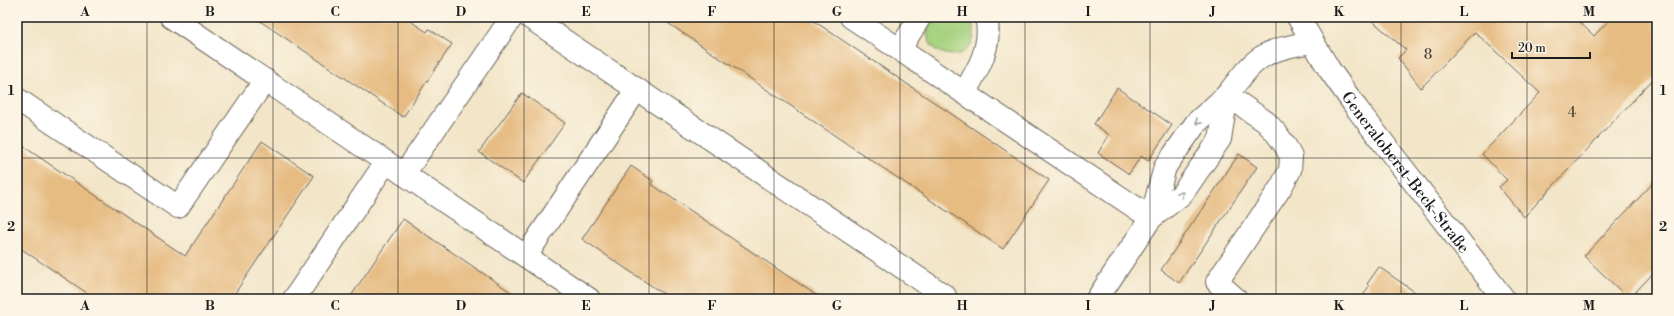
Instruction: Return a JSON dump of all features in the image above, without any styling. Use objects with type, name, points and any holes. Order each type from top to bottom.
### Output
[{"type":"street","points":[[171,17],[589,299]]},
{"type":"street","points":[[404,174],[512,17]]},
{"type":"street","points":[[528,17],[945,296]]},
{"type":"street","points":[[851,17],[1151,218]]},
{"type":"street","points":[[900,49],[920,17]]},
{"type":"street","points":[[964,93],[978,70],[986,49],[989,27],[986,17]]},
{"type":"street","name":"Generaloberst-Beck-Straße","points":[[1298,17],[1328,69],[1504,299]]},
{"type":"street","points":[[1151,218],[1165,167],[1196,123],[1228,96],[1255,61],[1275,49],[1312,42]]},
{"type":"street","points":[[17,99],[178,207],[265,80]]},
{"type":"street","points":[[526,256],[637,89]]},
{"type":"street","points":[[1096,299],[1151,218],[1182,194],[1220,138],[1228,96]]},
{"type":"street","points":[[1228,96],[1266,122],[1286,147],[1291,157],[1290,170],[1281,187],[1218,282],[1236,299]]},
{"type":"street","points":[[294,299],[386,162]]},
{"type":"green space","points":[[933,17],[968,17],[974,30],[971,46],[963,52],[954,55],[943,53],[934,48],[929,40],[928,30]]},
{"type":"building","points":[[254,17],[404,17],[427,32],[429,29],[452,44],[403,117]]},
{"type":"building","points":[[659,17],[808,17],[1049,180],[1003,249]]},
{"type":"building","points":[[1368,17],[1574,17],[1594,36],[1612,17],[1657,17],[1657,75],[1524,217],[1499,187],[1507,180],[1482,154],[1540,93],[1475,32],[1421,88],[1398,58],[1406,50]]},
{"type":"building","points":[[1117,88],[1172,125],[1148,161],[1141,156],[1129,174],[1098,153],[1109,135],[1094,124]]},
{"type":"building","points":[[522,93],[565,123],[523,183],[479,152]]},
{"type":"building","points":[[262,141],[314,176],[231,299],[96,299],[17,246],[17,142],[185,256]]},
{"type":"building","points":[[1239,154],[1257,167],[1179,283],[1161,270]]},
{"type":"building","points":[[631,166],[653,181],[651,184],[822,299],[671,299],[582,239]]},
{"type":"building","points":[[1657,179],[1657,269],[1629,299],[1584,256]]},
{"type":"building","points":[[403,219],[521,299],[349,299]]},
{"type":"building","points":[[1379,267],[1425,299],[1361,299],[1369,286],[1367,284]]}]
